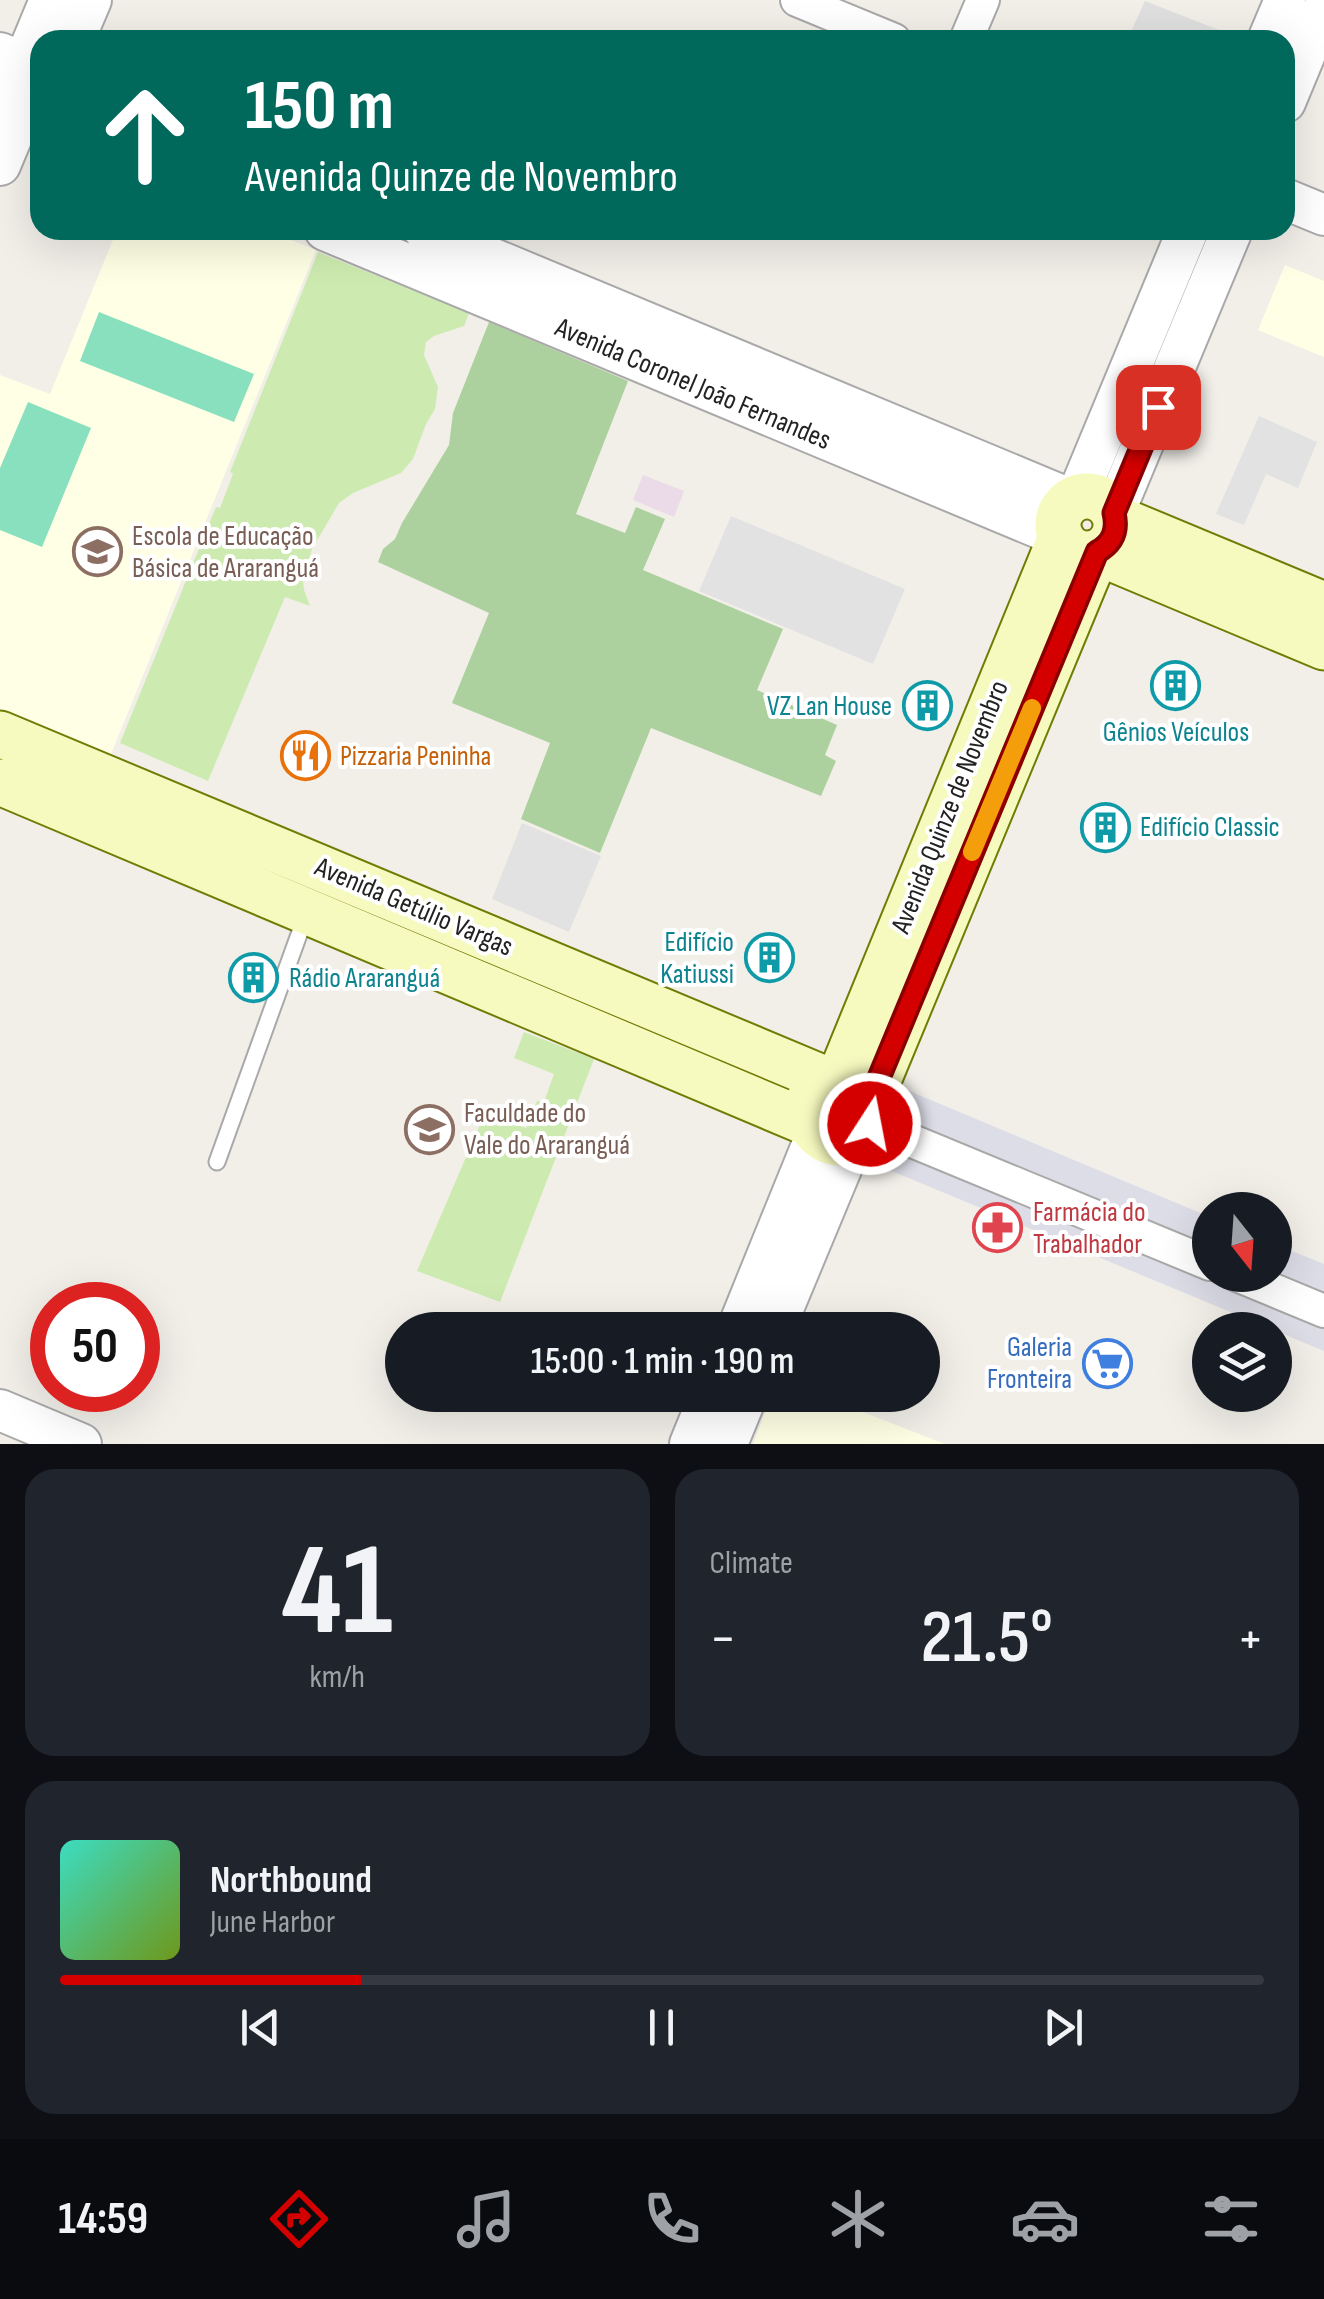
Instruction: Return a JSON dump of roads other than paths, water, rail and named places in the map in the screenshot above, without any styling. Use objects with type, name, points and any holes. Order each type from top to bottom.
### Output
[{"type":"main road","name":"Avenida Coronel João Fernandes","points":[[1089,520],[1324,605]]},
{"type":"main road","name":"Avenida Coronel João Fernandes","points":[[1089,520],[1324,647]]},
{"type":"main road","name":"Avenida Quinze de Novembro","points":[[841,1111],[1089,520]]},
{"type":"main road","name":"Avenida Getúlio Vargas","points":[[0,734],[841,1111]]},
{"type":"main road","name":"Avenida Getúlio Vargas","points":[[0,782],[308,912],[841,1111]]},
{"type":"street","points":[[39,30],[50,0]]},
{"type":"street","points":[[78,30],[91,0]]},
{"type":"street","points":[[797,0],[870,30]]},
{"type":"street","points":[[970,30],[982,0]]},
{"type":"street","points":[[1272,30],[1284,0]]},
{"type":"street","points":[[1295,78],[1324,8]]},
{"type":"street","points":[[0,164],[30,57]]},
{"type":"street","points":[[1295,203],[1324,215]]},
{"type":"street","name":"Avenida Coronel João Fernandes","points":[[351,240],[1089,520]]},
{"type":"street","name":"Avenida Coronel João Fernandes","points":[[447,240],[1089,520]]},
{"type":"street","name":"Avenida Quinze de Novembro","points":[[1089,520],[1185,240]]},
{"type":"street","name":"Avenida Quinze de Novembro","points":[[1089,520],[1227,240]]},
{"type":"street","name":"Avenida Quinze de Novembro","points":[[746,1312],[841,1111]]},
{"type":"street","name":"Avenida Quinze de Novembro","points":[[780,1312],[841,1111]]},
{"type":"street","name":"Avenida Getúlio Vargas","points":[[841,1111],[1192,1257]]},
{"type":"street","points":[[1278,1292],[1324,1311]]},
{"type":"street","points":[[0,1410],[70,1442]]},
{"type":"street","points":[[690,1444],[703,1412]]},
{"type":"street","points":[[727,1444],[740,1412]]},
{"type":"lane","points":[[217,1162],[308,912]]},
{"type":"place","name":"Escola de Educação Básica de Araranguá","points":[[97,552]]},
{"type":"place","name":"Gênios Veículos","points":[[1176,685]]},
{"type":"place","name":"VZ Lan House","points":[[927,706]]},
{"type":"place","name":"Pizzaria Peninha","points":[[305,756]]},
{"type":"place","name":"Edifício Classic","points":[[1105,827]]},
{"type":"place","name":"Edifício Katiussi","points":[[769,958]]},
{"type":"place","name":"Rádio Araranguá","points":[[254,978]]},
{"type":"place","name":"Faculdade do Vale do Araranguá","points":[[429,1129]]},
{"type":"place","name":"Farmácia do Trabalhador","points":[[998,1228]]},
{"type":"place","name":"Galeria Fronteira","points":[[1107,1363]]}]
